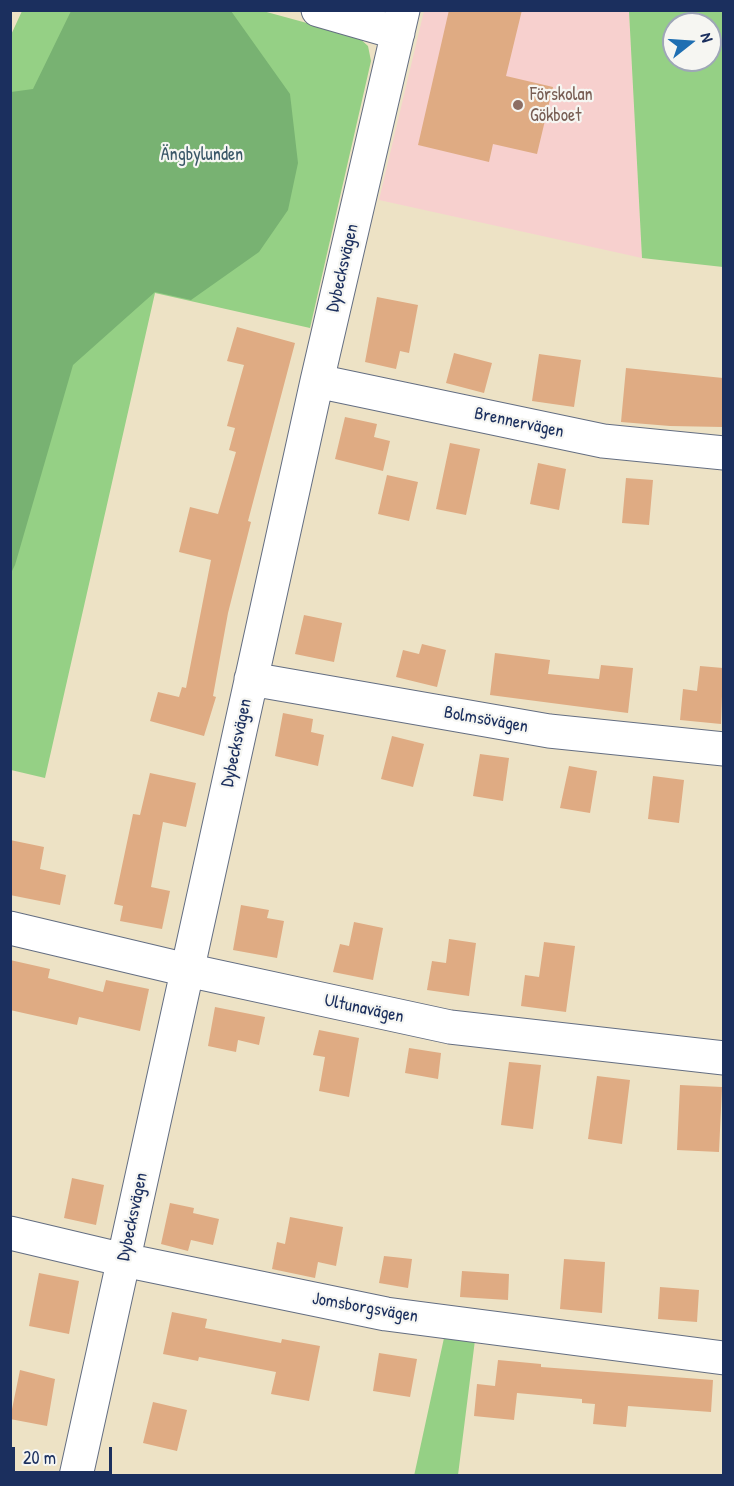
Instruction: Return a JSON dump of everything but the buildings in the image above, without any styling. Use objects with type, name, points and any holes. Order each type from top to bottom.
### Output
[{"type":"street","points":[[318,10],[400,22]]},
{"type":"street","name":"Dybecksvägen","points":[[76,1476],[317,381],[400,22]]},
{"type":"street","name":"Brennervägen","points":[[317,381],[603,441],[723,453]]},
{"type":"street","name":"Bolmsövägen","points":[[251,680],[549,731],[723,749]]},
{"type":"street","name":"Ultunavägen","points":[[10,928],[187,970],[450,1027],[723,1058]]},
{"type":"street","name":"Jomsborgsvägen","points":[[10,1233],[124,1260],[386,1314],[723,1358]]},
{"type":"shaded area","name":"Förskolan Gökboet","points":[[424,11],[629,11],[642,258],[379,200]]},
{"type":"green space","name":"Ängbylunden","points":[[22,11],[263,11],[358,37],[368,46],[371,61],[310,328],[155,293],[45,778],[11,770],[10,37]]},
{"type":"green space","name":"Ängbylunden","points":[[71,11],[231,11],[290,94],[298,163],[288,210],[259,252],[191,300],[155,292],[73,365],[11,573],[11,92],[33,89]]},
{"type":"green space","points":[[629,11],[723,11],[723,267],[642,258]]},
{"type":"green space","points":[[444,1338],[475,1340],[458,1475],[414,1476]]},
{"type":"place","name":"Förskolan Gökboet","points":[[518,105]]}]
